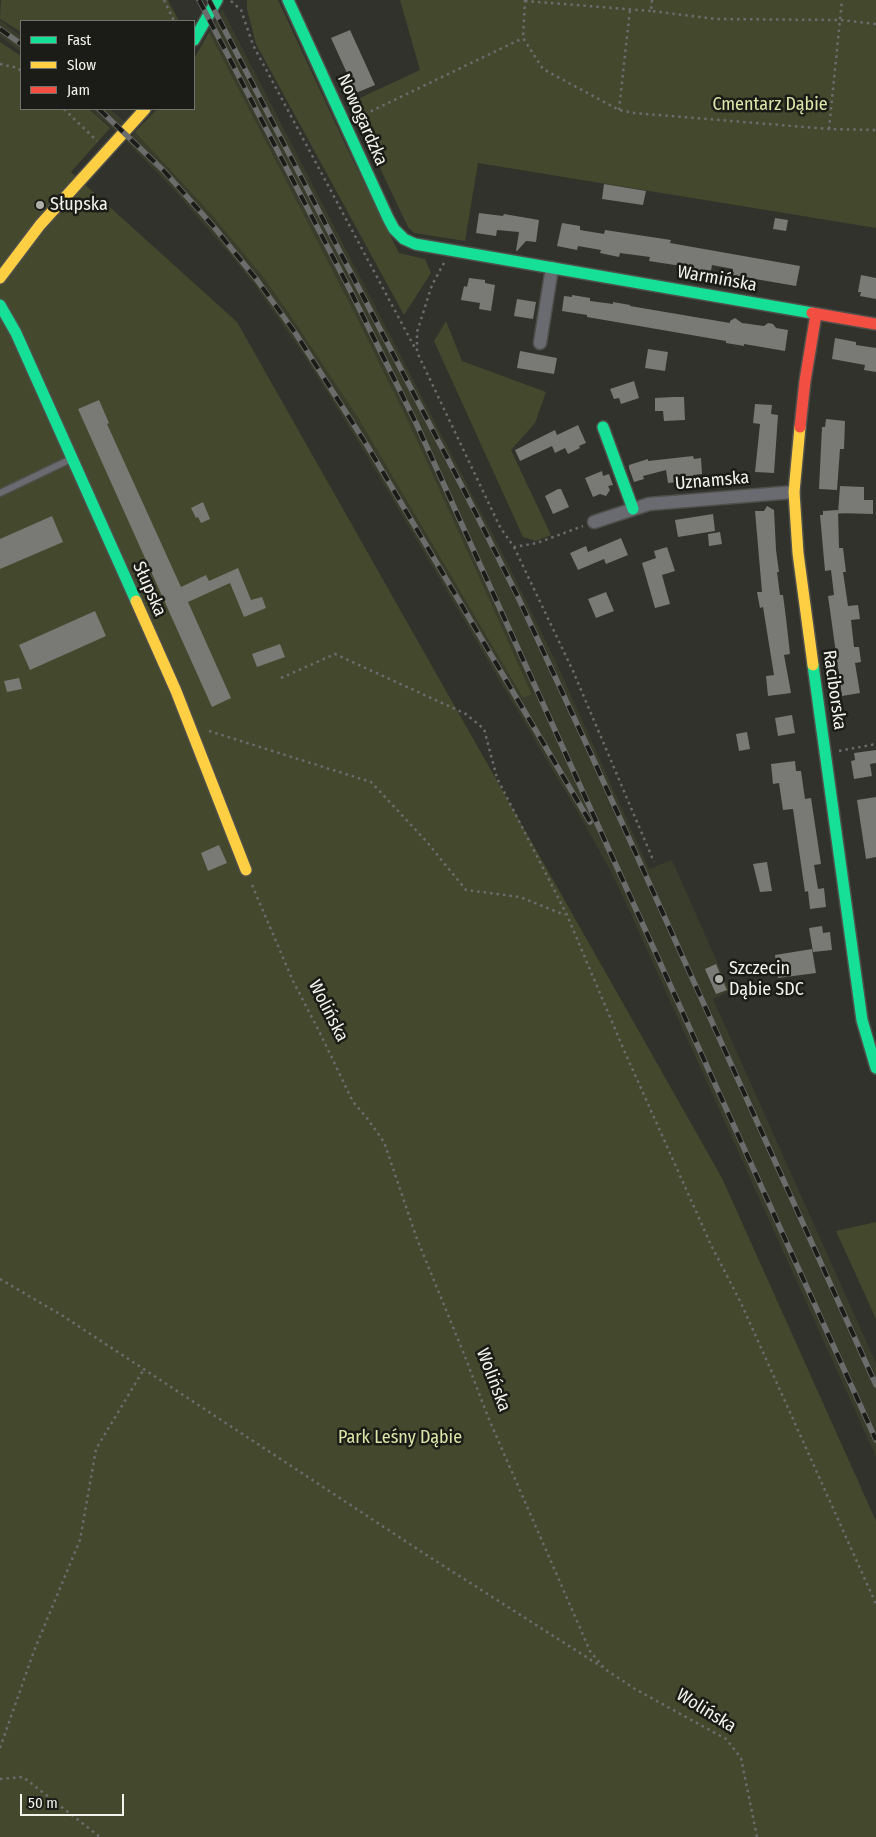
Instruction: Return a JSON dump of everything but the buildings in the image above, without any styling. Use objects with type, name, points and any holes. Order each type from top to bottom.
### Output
[{"type":"street","points":[[195,38],[216,0]]},
{"type":"street","name":"Nowogardzka","points":[[288,0],[394,229],[404,239],[415,244]]},
{"type":"street","points":[[0,278],[40,225],[144,110]]},
{"type":"street","name":"Warmińska","points":[[415,244],[876,324]]},
{"type":"street","points":[[540,343],[552,268]]},
{"type":"street","name":"Słupska","points":[[0,305],[16,333],[176,691],[189,725]]},
{"type":"street","name":"Raciborska","points":[[816,314],[797,451],[794,492],[798,553],[862,1020],[876,1068]]},
{"type":"street","points":[[603,427],[632,509]]},
{"type":"street","name":"Uznamska","points":[[594,522],[649,504],[794,492]]},
{"type":"street","points":[[189,725],[248,875]]},
{"type":"lane","points":[[0,493],[71,459]]},
{"type":"path","points":[[164,0],[174,20]]},
{"type":"path","points":[[230,0],[241,10],[253,45],[417,352],[500,527],[514,547],[573,671],[654,862]]},
{"type":"path","points":[[876,24],[840,20],[716,19],[630,8],[525,0],[523,38],[543,69],[618,110],[634,114],[829,129],[876,130]]},
{"type":"path","points":[[651,11],[652,0]]},
{"type":"path","points":[[829,129],[842,0]]},
{"type":"path","points":[[618,110],[630,8]]},
{"type":"path","points":[[344,124],[523,38]]},
{"type":"path","points":[[0,64],[20,69]]},
{"type":"path","points":[[65,110],[108,150]]},
{"type":"path","points":[[417,352],[416,332],[432,285],[452,250]]},
{"type":"path","points":[[514,547],[537,544],[594,522]]},
{"type":"path","points":[[281,678],[335,654],[400,682],[466,714],[484,729],[497,778],[567,915],[623,1048],[711,1245],[740,1301],[876,1604]]},
{"type":"path","points":[[189,725],[371,782],[426,841],[466,890],[520,897],[567,915]]},
{"type":"path","points":[[825,753],[876,744]]},
{"type":"path","name":"Wolińska","points":[[248,875],[293,981],[353,1102],[368,1118],[384,1142],[417,1239],[510,1470],[590,1651],[605,1669],[635,1689],[726,1739],[741,1758],[757,1837]]},
{"type":"path","points":[[0,1279],[62,1316],[428,1556],[605,1669]]},
{"type":"path","points":[[0,1748],[34,1651],[80,1540],[96,1450],[144,1370]]},
{"type":"path","points":[[0,1779],[23,1777],[100,1837]]},
{"type":"shaded area","points":[[222,9],[508,564],[557,664],[649,869],[672,860],[730,991],[713,999],[876,1363],[876,1457],[625,901],[581,818],[367,456],[302,352],[254,284],[228,252],[174,190],[127,142],[135,132],[210,213],[263,277],[312,346],[357,416],[523,698],[532,693],[385,374],[209,32]]},
{"type":"shaded area","points":[[0,20],[20,35],[20,51],[0,36]]},
{"type":"shaded area","points":[[92,110],[111,110],[125,122],[116,132]]},
{"type":"green space","points":[[1,0],[168,0],[178,20],[20,20],[20,31],[0,19]]},
{"type":"green space","points":[[247,0],[278,0],[346,146],[399,253],[425,259],[431,273],[404,315],[256,44],[247,9]]},
{"type":"green space","name":"Cmentarz Dąbie","points":[[400,0],[876,0],[876,228],[478,163],[465,241],[414,233],[408,227],[349,103],[420,70]]},
{"type":"green space","points":[[209,32],[356,316],[410,425],[532,694],[523,698],[357,416],[288,312],[263,277],[210,213],[135,132],[156,110],[195,110],[195,57]]},
{"type":"green space","name":"Park Leśny Dąbie","points":[[0,42],[20,55],[20,110],[90,110],[110,128],[71,172],[237,322],[722,1178],[876,1521],[876,1837],[0,1837]]},
{"type":"green space","points":[[446,321],[462,361],[546,392],[535,423],[511,450],[551,535],[536,541],[523,537],[434,341]]},
{"type":"green space","points":[[876,1222],[876,1319],[836,1231]]},
{"type":"railway","points":[[199,0],[348,286],[416,423],[876,1440]]},
{"type":"railway","points":[[209,0],[517,595],[590,752],[876,1385]]},
{"type":"railway","points":[[0,29],[20,43]]},
{"type":"railway","points":[[100,110],[164,171],[214,227],[257,280],[296,334],[368,447],[590,822]]},
{"type":"traffic: fast","points":[[195,38],[217,0]]},
{"type":"traffic: fast","points":[[288,0],[388,218],[394,229],[404,239],[415,244],[812,313]]},
{"type":"traffic: fast","points":[[0,305],[16,333],[136,601]]},
{"type":"traffic: fast","points":[[603,427],[633,509]]},
{"type":"traffic: fast","points":[[813,665],[862,1020],[876,1068]]},
{"type":"traffic: slow","points":[[0,278],[40,225],[144,110]]},
{"type":"traffic: slow","points":[[800,427],[794,492],[798,553],[813,665]]},
{"type":"traffic: slow","points":[[136,601],[176,691],[246,870]]},
{"type":"traffic: jam","points":[[812,313],[876,324]]},
{"type":"traffic: jam","points":[[800,427],[816,314]]},
{"type":"place","name":"Słupska","points":[[40,205]]},
{"type":"place","name":"Szczecin Dąbie SDC","points":[[719,979]]}]
